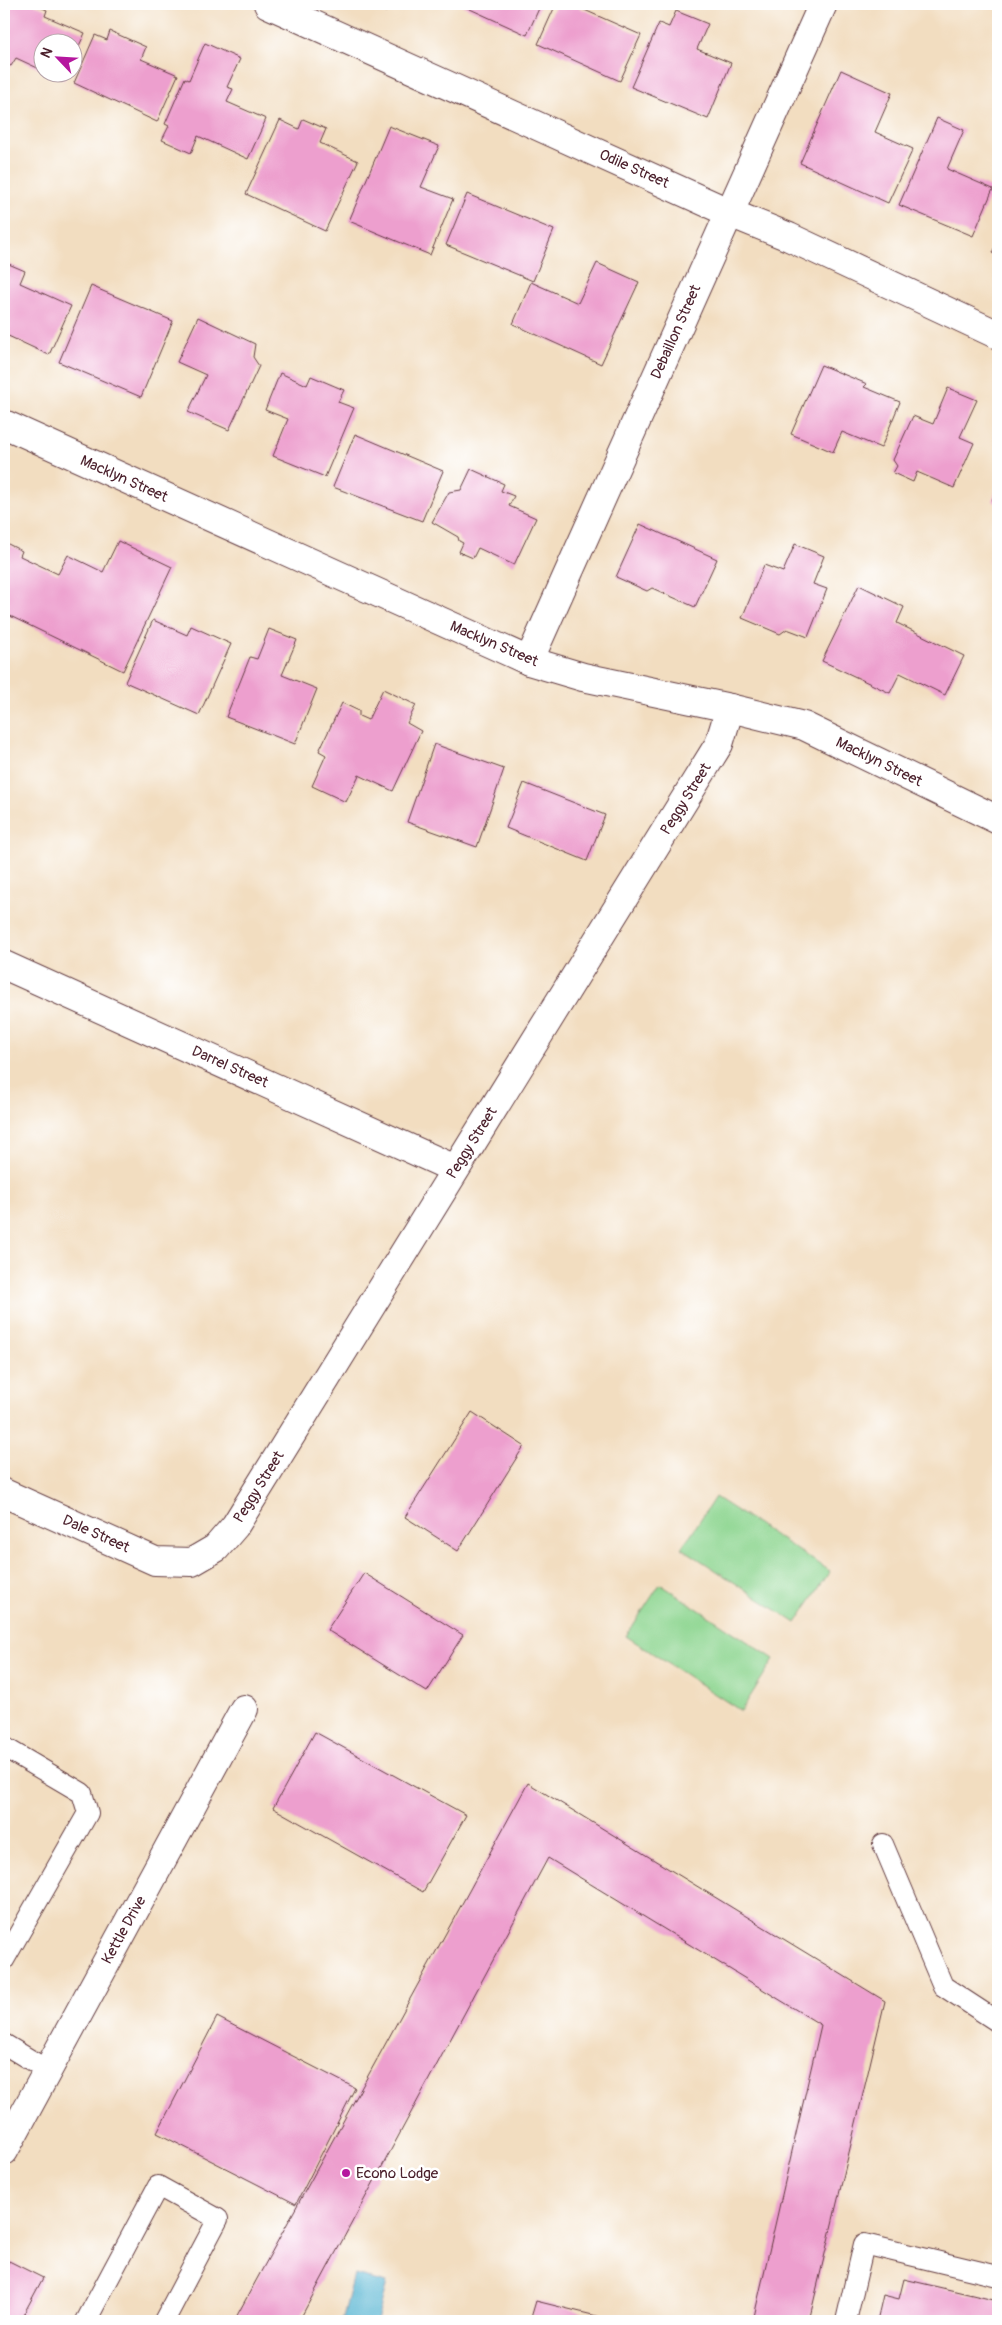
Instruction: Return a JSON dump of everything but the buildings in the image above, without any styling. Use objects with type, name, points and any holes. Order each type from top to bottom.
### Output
[{"type":"street","name":"Odile Street","points":[[268,4],[789,238],[998,335]]},
{"type":"street","name":"Debaillon Street","points":[[529,661],[823,4]]},
{"type":"street","name":"Macklyn Street","points":[[4,424],[529,661],[583,677],[730,708],[804,726],[998,820]]},
{"type":"street","name":"Peggy Street","points":[[192,1562],[216,1548],[235,1526],[719,744],[730,708]]},
{"type":"street","name":"Darrel Street","points":[[4,965],[455,1169]]},
{"type":"street","name":"Dale Street","points":[[4,1493],[155,1560],[192,1562]]},
{"type":"street","name":"Kettle Drive","points":[[4,2150],[244,1709]]},
{"type":"lane","points":[[4,1747],[82,1793],[88,1813],[4,1960]]},
{"type":"lane","points":[[883,1844],[943,1986],[998,2022]]},
{"type":"lane","points":[[4,2044],[48,2070]]},
{"type":"lane","points":[[86,2321],[158,2186],[218,2219],[164,2321]]},
{"type":"lane","points":[[846,2321],[864,2244],[998,2276]]},
{"type":"green space","points":[[715,1497],[830,1571],[796,1623],[682,1548]]},
{"type":"green space","points":[[660,1584],[774,1659],[741,1711],[626,1636]]},
{"type":"water","points":[[354,2275],[387,2283],[377,2321],[342,2321]]},
{"type":"place","name":"Econo Lodge","points":[[346,2173]]}]
